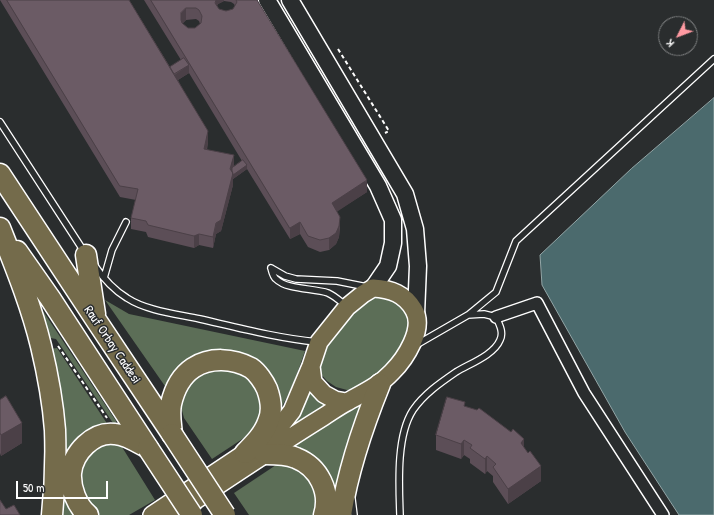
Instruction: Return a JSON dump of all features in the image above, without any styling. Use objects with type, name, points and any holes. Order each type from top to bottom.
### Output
[{"type":"highway","name":"Rauf Orbay Caddesi","points":[[0,174],[225,515]]},
{"type":"highway","points":[[0,227],[18,275],[41,345],[54,429],[55,472],[52,515]]},
{"type":"highway","name":"Rauf Orbay Caddesi","points":[[0,227],[54,304],[192,515]]},
{"type":"highway","points":[[86,255],[96,320]]},
{"type":"highway","points":[[172,434],[170,414],[171,404],[174,393],[185,375],[193,368],[208,362],[221,360],[236,362],[252,368],[264,383],[271,402],[269,421],[262,435],[245,454]]},
{"type":"highway","points":[[341,515],[348,477],[380,384]]},
{"type":"highway","points":[[88,515],[83,511],[76,498],[72,486],[71,474],[73,464],[85,445],[94,438],[114,433],[124,435],[148,448]]},
{"type":"highway","points":[[265,454],[275,454],[297,458],[309,466],[318,475],[324,485],[326,498],[324,515]]},
{"type":"main road","points":[[152,515],[245,454],[266,439],[285,420],[292,411],[311,366],[319,342],[347,307],[373,288],[392,291],[410,303],[416,314],[417,323],[409,350],[392,373],[380,384],[346,402],[174,515]]},
{"type":"main road","points":[[311,366],[313,382],[324,394],[335,400],[346,402]]},
{"type":"street","points":[[267,0],[378,186],[393,220],[393,243],[388,266],[373,288]]},
{"type":"street","points":[[290,0],[401,186],[415,230],[418,266],[416,314]]},
{"type":"street","points":[[496,317],[537,304],[584,393],[662,515]]},
{"type":"lane","points":[[409,350],[468,315],[496,292],[516,241],[714,59]]},
{"type":"lane","points":[[0,122],[86,255],[104,278],[127,298],[154,310],[290,339],[319,342]]},
{"type":"lane","points":[[104,278],[112,250],[126,222]]},
{"type":"lane","points":[[347,307],[337,297],[327,293],[280,283],[275,278],[271,268],[285,276],[296,279],[337,281],[373,288]]},
{"type":"lane","points":[[400,515],[399,483],[403,435],[413,411],[432,389],[493,350],[500,340],[502,330],[496,317],[484,314],[468,315]]},
{"type":"lane","points":[[348,477],[354,515]]},
{"type":"path","points":[[338,49],[378,115]]},
{"type":"path","points":[[41,345],[55,342],[113,427],[114,433]]},
{"type":"green space","points":[[380,297],[390,299],[402,305],[408,314],[410,323],[409,334],[396,357],[369,384],[358,389],[347,390],[336,387],[327,381],[319,372],[319,352],[345,317],[368,300]]},
{"type":"green space","points":[[105,300],[129,314],[305,351],[289,392],[276,416],[243,357],[167,389]]},
{"type":"green space","points":[[39,305],[116,421],[115,426],[56,339],[45,337]]},
{"type":"green space","points":[[57,348],[108,425],[78,444],[80,515],[60,515],[50,349]]},
{"type":"green space","points":[[211,367],[228,367],[256,382],[265,412],[256,430],[212,459],[184,418],[179,399],[184,387]]},
{"type":"green space","points":[[314,384],[332,401],[297,425],[293,423]]},
{"type":"green space","points":[[368,398],[332,506],[287,449]]},
{"type":"green space","points":[[111,443],[122,447],[155,500],[129,515],[98,515],[85,504],[78,470],[97,446]]},
{"type":"green space","points":[[282,461],[293,463],[318,489],[318,515],[249,515],[234,493]]},
{"type":"water","points":[[714,98],[714,515],[679,515],[625,432],[542,285],[540,255],[631,169]]},
{"type":"building","points":[[7,0],[129,0],[208,131],[204,149],[234,155],[230,169],[233,173],[221,220],[216,223],[213,237],[199,234],[194,236],[148,225],[146,221],[131,218],[138,189],[120,186]]},
{"type":"building","points":[[151,0],[216,0],[215,3],[219,9],[226,11],[233,9],[237,2],[236,0],[257,0],[367,180],[332,203],[340,217],[339,226],[336,233],[329,238],[320,240],[308,236],[300,222],[290,228]],"holes":[[[186,8],[196,8],[202,16],[201,23],[195,28],[188,28],[182,23],[181,13]]]},
{"type":"building","points":[[184,58],[189,65],[174,74],[170,67]]},
{"type":"building","points":[[243,160],[247,165],[233,175],[232,168]]},
{"type":"building","points":[[6,396],[22,423],[1,435],[0,400]]},
{"type":"building","points":[[447,397],[465,402],[464,406],[477,410],[479,408],[511,432],[513,429],[524,439],[521,443],[528,453],[530,451],[541,466],[508,489],[493,467],[496,464],[487,456],[485,459],[470,448],[472,445],[464,440],[461,444],[436,435]]},
{"type":"building","points":[[0,500],[6,509],[14,505],[20,515],[0,515]]}]
